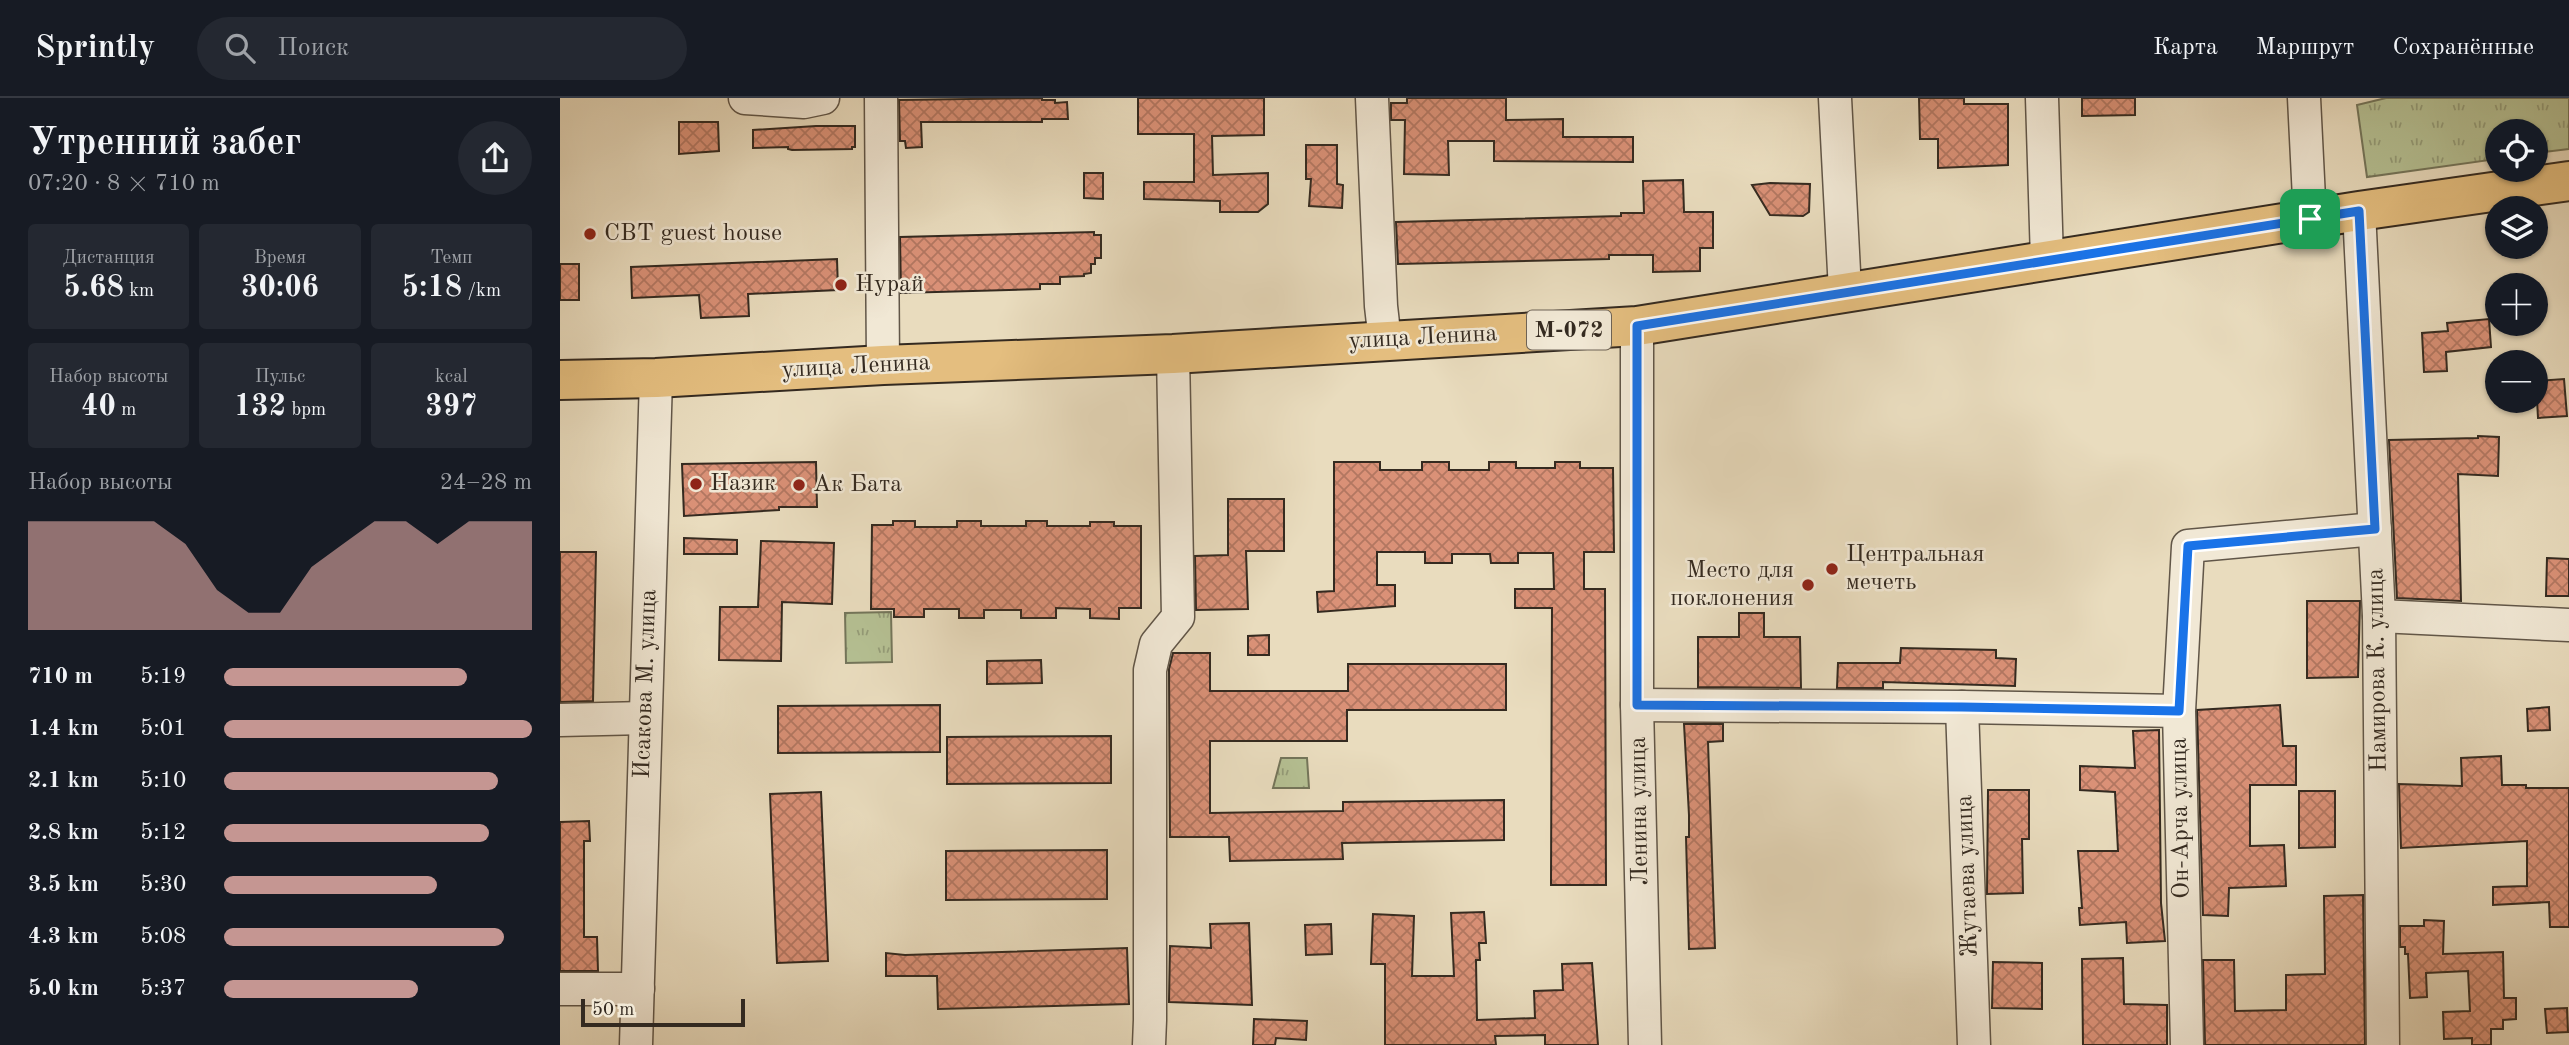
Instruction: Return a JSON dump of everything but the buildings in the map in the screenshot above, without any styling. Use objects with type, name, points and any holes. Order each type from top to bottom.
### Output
[{"type":"main road","name":"улица Ленина","points":[[560,380],[1173,354],[1637,326],[2359,211],[2569,181]]},
{"type":"street","points":[[745,98],[810,99]]},
{"type":"street","points":[[881,98],[883,365]]},
{"type":"street","points":[[1371,98],[1385,341]]},
{"type":"street","points":[[1835,98],[1845,291]]},
{"type":"street","points":[[2042,98],[2047,260]]},
{"type":"street","points":[[2304,98],[2310,219]]},
{"type":"street","name":"Намирова К. улица","points":[[2359,211],[2379,616],[2383,1045]]},
{"type":"street","name":"Ленина улица","points":[[1637,326],[1637,705],[1644,1045]]},
{"type":"street","points":[[1149,1045],[1150,670],[1156,644],[1178,617],[1173,354]]},
{"type":"street","name":"Исакова М. улица","points":[[636,1045],[656,378]]},
{"type":"street","points":[[2179,711],[2188,546],[2375,529]]},
{"type":"street","points":[[2379,616],[2569,625]]},
{"type":"street","name":"Он-Арча улица","points":[[1637,705],[2179,711],[2187,1045]]},
{"type":"street","name":"Жутаева улица","points":[[1962,707],[1974,1045]]},
{"type":"street","points":[[560,720],[645,718]]},
{"type":"street","points":[[560,989],[638,989]]},
{"type":"green space","points":[[2386,98],[2569,98],[2569,149],[2548,152],[2548,119],[2485,119],[2485,161],[2367,177],[2357,105]]},
{"type":"green space","points":[[891,612],[892,662],[846,663],[845,613]]},
{"type":"green space","points":[[1281,758],[1307,758],[1309,788],[1273,788]]},
{"type":"place","name":"CBT guest house","points":[[590,234]]},
{"type":"place","name":"Нурай","points":[[841,285]]},
{"type":"place","name":"Назик","points":[[696,484]]},
{"type":"place","name":"Ак Бата","points":[[799,485]]},
{"type":"place","name":"Центральная мечеть","points":[[1832,569]]},
{"type":"place","name":"Место для поклонения","points":[[1808,585]]},
{"type":"route","points":[[2359,211],[2375,529],[2188,546],[2179,711],[1637,705],[1637,326],[2310,219],[2359,211]]}]
